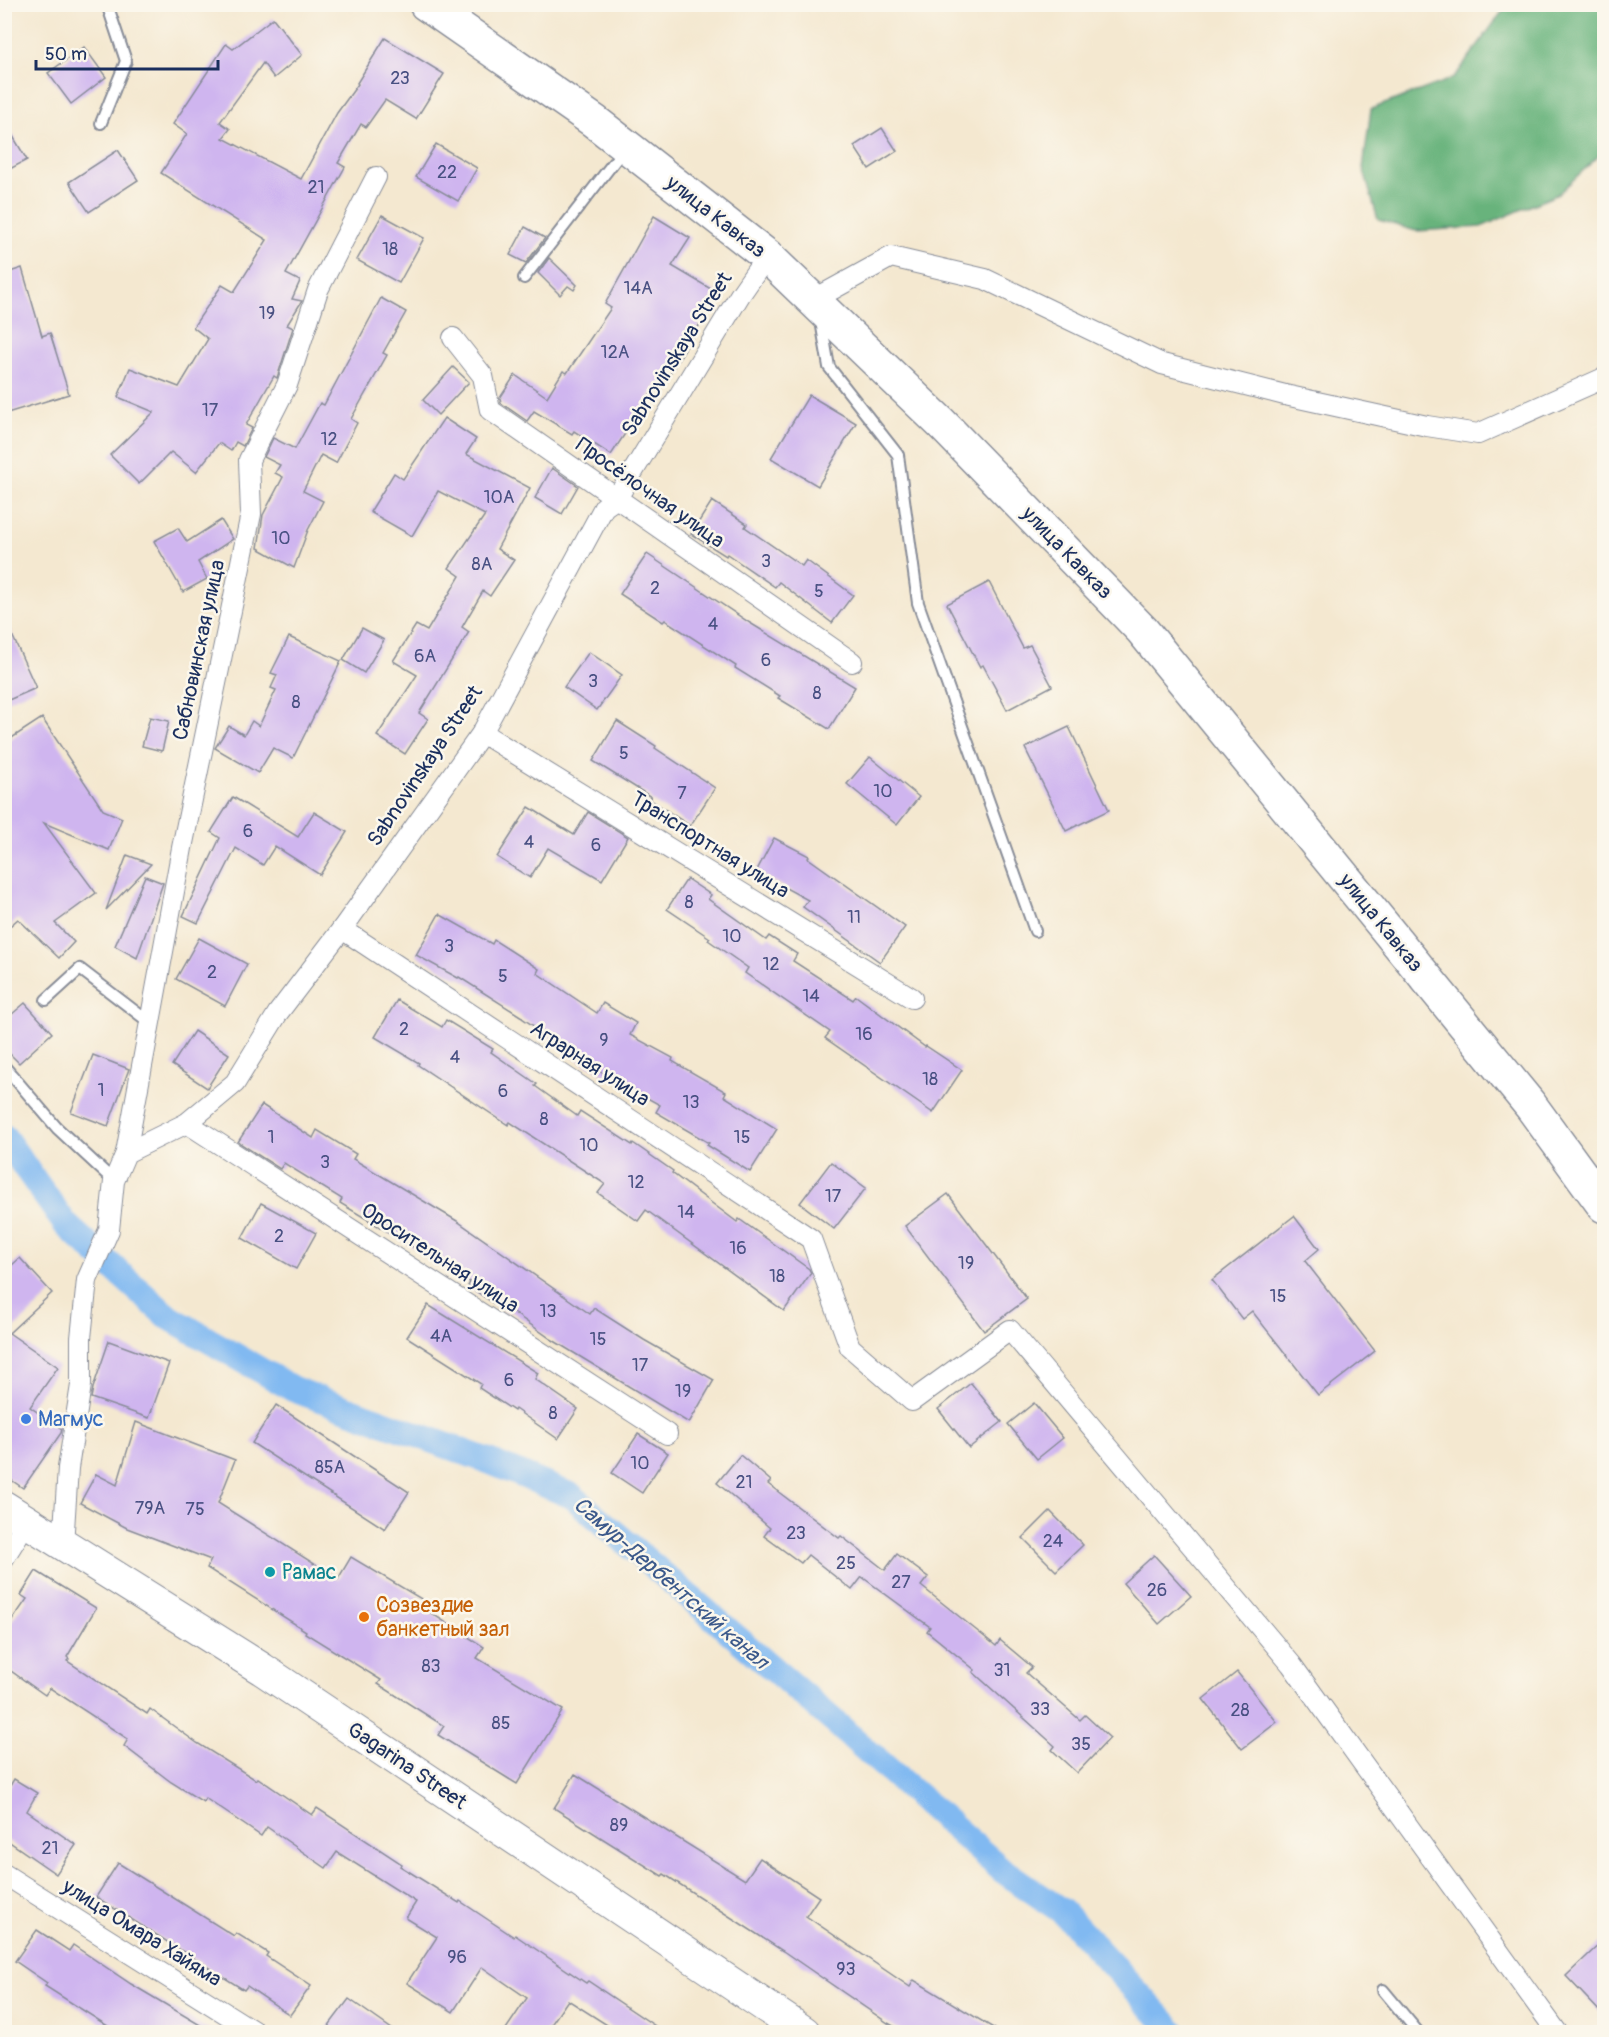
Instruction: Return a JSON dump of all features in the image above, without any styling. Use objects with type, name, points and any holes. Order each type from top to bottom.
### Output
[{"type":"highway","name":"улица Кавказ","points":[[426,4],[594,121],[767,256],[942,424],[1142,630],[1531,1106],[1605,1206]]},
{"type":"main road","name":"Gagarina Street","points":[[16,1514],[262,1669],[804,2032]]},
{"type":"street","name":"Сабновинская улица","points":[[126,1153],[182,848],[251,514],[249,460],[286,385],[318,290],[376,177]]},
{"type":"street","name":"Sabnovinskaya Street","points":[[126,1153],[187,1123],[236,1083],[278,1013],[342,929],[482,733],[604,507],[617,498],[740,295],[767,256]]},
{"type":"street","points":[[816,303],[891,257],[985,279],[1162,364],[1340,407],[1427,426],[1478,434],[1605,378]]},
{"type":"street","name":"Просёлочная улица","points":[[453,338],[483,376],[490,410],[852,662]]},
{"type":"street","name":"Транспортная улица","points":[[482,733],[912,998]]},
{"type":"street","name":"Аграрная улица","points":[[342,929],[811,1239],[850,1347],[912,1401],[1010,1330],[1291,1664],[1557,2032]]},
{"type":"street","name":"Оросительная улица","points":[[187,1123],[667,1434]]},
{"type":"street","points":[[63,1545],[68,1468],[81,1385],[81,1338],[87,1280],[109,1230],[114,1181],[126,1153]]},
{"type":"street","points":[[4,1558],[16,1514]]},
{"type":"street","name":"улица Омара Хайяма","points":[[4,1874],[255,2032]]},
{"type":"lane","points":[[101,123],[126,61],[107,4]]},
{"type":"lane","points":[[524,278],[626,146]]},
{"type":"lane","points":[[816,303],[829,367],[898,455],[918,603],[1035,932]]},
{"type":"lane","points":[[46,1000],[80,969],[149,1022]]},
{"type":"lane","points":[[4,1066],[57,1128],[114,1181]]},
{"type":"lane","points":[[1383,1990],[1418,2032]]},
{"type":"green space","points":[[1507,5],[1604,5],[1604,151],[1558,194],[1481,227],[1416,231],[1378,220],[1363,168],[1371,109],[1454,78]]},
{"type":"building","points":[[273,18],[302,55],[274,78],[263,63],[220,122],[230,129],[223,138],[301,179],[337,113],[358,84],[385,38],[444,74],[416,119],[385,100],[366,127],[361,124],[338,163],[345,167],[286,274],[300,281],[292,299],[302,301],[287,325],[293,328],[277,378],[274,376],[246,425],[252,428],[243,446],[236,442],[231,451],[219,443],[196,472],[171,452],[139,484],[110,455],[154,412],[118,397],[130,368],[179,387],[208,339],[193,327],[222,285],[234,292],[267,240],[161,173],[187,134],[173,124],[226,44],[233,49]]},
{"type":"building","points":[[84,47],[106,77],[71,104],[48,73]]},
{"type":"building","points":[[4,121],[27,160],[4,172]]},
{"type":"building","points":[[882,128],[897,151],[869,169],[854,146]]},
{"type":"building","points":[[436,144],[477,168],[458,201],[416,177]]},
{"type":"building","points":[[118,150],[138,180],[89,212],[69,182]]},
{"type":"building","points":[[382,215],[424,238],[399,283],[357,260]]},
{"type":"building","points":[[654,216],[690,238],[672,266],[716,292],[701,317],[703,319],[661,388],[657,385],[611,455],[574,431],[572,434],[534,411],[527,421],[501,403],[500,398],[515,375],[547,397],[563,371],[567,373],[611,308],[605,304]]},
{"type":"building","points":[[525,227],[545,238],[526,263],[510,255]]},
{"type":"building","points":[[549,258],[577,285],[574,290],[568,286],[560,295],[538,273]]},
{"type":"building","points":[[22,268],[42,336],[50,333],[69,394],[4,414],[4,274]]},
{"type":"building","points":[[381,298],[406,312],[383,353],[387,355],[351,419],[357,423],[336,463],[321,455],[303,491],[323,501],[308,530],[294,568],[258,548],[263,515],[283,477],[275,473],[280,465],[264,457],[273,438],[295,449],[320,403],[324,405]]},
{"type":"building","points":[[453,367],[469,382],[438,415],[423,400]]},
{"type":"building","points":[[809,395],[856,423],[818,486],[771,458]]},
{"type":"building","points":[[444,418],[476,439],[466,454],[530,488],[497,549],[514,560],[490,596],[483,591],[462,627],[469,632],[419,713],[428,719],[405,754],[377,736],[417,675],[393,661],[416,625],[427,631],[460,576],[449,568],[485,515],[438,491],[412,536],[370,512],[394,473],[403,479]]},
{"type":"building","points":[[552,468],[578,486],[562,514],[535,498]]},
{"type":"building","points":[[712,501],[747,524],[745,527],[802,566],[806,560],[853,595],[832,623],[779,582],[775,587],[727,554],[726,556],[691,534]]},
{"type":"building","points":[[221,520],[233,539],[198,562],[207,579],[183,592],[154,541],[178,528],[187,542]]},
{"type":"building","points":[[647,554],[750,623],[855,687],[829,729],[778,698],[780,696],[665,620],[663,622],[620,594]]},
{"type":"building","points":[[989,582],[1023,648],[1030,645],[1052,686],[1007,710],[983,665],[980,667],[947,604]]},
{"type":"building","points":[[4,617],[36,688],[4,702]]},
{"type":"building","points":[[362,628],[384,640],[364,673],[343,660]]},
{"type":"building","points":[[289,637],[341,661],[293,758],[273,748],[258,773],[215,748],[229,726],[244,735],[252,721],[259,726],[276,690],[271,688],[277,675],[271,673]]},
{"type":"building","points":[[589,652],[622,675],[597,710],[564,687]]},
{"type":"building","points":[[150,717],[169,721],[162,751],[142,746]]},
{"type":"building","points":[[42,718],[103,810],[122,818],[109,850],[44,823],[96,893],[55,923],[74,942],[59,958],[18,919],[4,931],[4,743]]},
{"type":"building","points":[[617,721],[715,788],[690,826],[649,799],[651,797],[593,761]]},
{"type":"building","points":[[1069,727],[1109,810],[1066,831],[1025,748]]},
{"type":"building","points":[[870,757],[919,797],[897,825],[847,784]]},
{"type":"building","points":[[233,797],[298,837],[314,812],[347,832],[320,875],[275,846],[263,865],[236,848],[198,923],[183,916],[220,838],[211,832]]},
{"type":"building","points":[[529,807],[574,835],[588,812],[628,837],[602,880],[548,848],[530,878],[497,857]]},
{"type":"building","points":[[774,838],[809,856],[808,858],[905,927],[880,962],[803,907],[808,900],[756,872]]},
{"type":"building","points":[[127,855],[151,864],[106,910]]},
{"type":"building","points":[[145,876],[163,883],[137,958],[115,946]]},
{"type":"building","points":[[687,879],[711,895],[708,899],[766,940],[769,936],[797,954],[793,961],[853,1000],[856,996],[925,1047],[962,1070],[933,1113],[825,1038],[830,1032],[745,973],[748,968],[708,940],[710,938],[667,909]]},
{"type":"building","points":[[439,914],[492,944],[494,940],[539,969],[537,973],[597,1013],[603,1003],[636,1023],[630,1035],[673,1058],[672,1061],[726,1092],[724,1096],[777,1129],[750,1172],[707,1145],[709,1143],[656,1112],[660,1105],[572,1056],[574,1053],[522,1017],[459,977],[416,955]]},
{"type":"building","points":[[199,938],[247,964],[225,1006],[176,979]]},
{"type":"building","points":[[397,1000],[442,1027],[446,1020],[493,1049],[491,1052],[577,1116],[580,1111],[632,1145],[633,1143],[673,1171],[672,1173],[737,1222],[739,1219],[809,1269],[811,1273],[784,1311],[646,1210],[638,1221],[598,1193],[605,1184],[510,1122],[508,1125],[418,1065],[419,1063],[375,1037]]},
{"type":"building","points":[[25,1003],[52,1033],[19,1063],[4,1048],[4,1021]]},
{"type":"building","points":[[194,1031],[229,1054],[207,1088],[172,1065]]},
{"type":"building","points":[[93,1055],[129,1069],[108,1126],[71,1112]]},
{"type":"building","points":[[262,1105],[313,1138],[317,1130],[356,1154],[353,1159],[457,1221],[590,1314],[594,1308],[714,1380],[689,1423],[551,1339],[510,1310],[508,1313],[468,1286],[470,1282],[340,1203],[342,1199],[284,1163],[280,1169],[238,1142]]},
{"type":"building","points":[[831,1162],[866,1188],[834,1229],[800,1203]]},
{"type":"building","points":[[948,1194],[1027,1299],[984,1331],[905,1226]]},
{"type":"building","points":[[261,1203],[316,1233],[296,1269],[242,1238]]},
{"type":"building","points":[[1294,1216],[1319,1249],[1305,1261],[1375,1351],[1318,1395],[1252,1311],[1242,1319],[1212,1280]]},
{"type":"building","name":"Магмус","points":[[20,1258],[52,1293],[9,1333],[58,1367],[30,1407],[62,1429],[23,1488],[4,1475],[4,1272]]},
{"type":"building","points":[[428,1305],[538,1373],[535,1379],[578,1409],[558,1439],[515,1409],[514,1411],[479,1388],[481,1384],[407,1337]]},
{"type":"building","points":[[109,1341],[169,1363],[149,1418],[91,1398]]},
{"type":"building","points":[[971,1383],[1002,1422],[969,1448],[938,1409]]},
{"type":"building","points":[[1034,1403],[1063,1438],[1037,1459],[1008,1424]]},
{"type":"building","points":[[276,1405],[409,1492],[385,1529],[252,1443]]},
{"type":"building","points":[[136,1422],[235,1460],[218,1503],[338,1579],[351,1557],[423,1600],[420,1606],[484,1647],[477,1658],[563,1710],[517,1784],[438,1735],[444,1726],[378,1684],[381,1680],[207,1568],[211,1560],[127,1528],[80,1503],[96,1474],[117,1485]]},
{"type":"building","points":[[638,1434],[668,1453],[642,1493],[612,1473]]},
{"type":"building","points":[[740,1455],[771,1481],[768,1484],[885,1570],[897,1554],[928,1577],[921,1586],[996,1646],[1000,1640],[1032,1667],[1026,1673],[1080,1720],[1085,1715],[1110,1738],[1077,1773],[1052,1750],[1055,1746],[973,1672],[975,1670],[927,1631],[930,1627],[862,1577],[852,1590],[808,1555],[801,1563],[764,1536],[770,1528],[717,1483]]},
{"type":"building","points":[[1050,1511],[1083,1545],[1056,1571],[1023,1538]]},
{"type":"building","points":[[1154,1555],[1191,1596],[1159,1624],[1123,1583]]},
{"type":"building","points":[[36,1571],[96,1608],[67,1657],[69,1659],[67,1661],[147,1714],[150,1709],[197,1743],[256,1780],[258,1778],[312,1815],[317,1808],[402,1864],[400,1866],[459,1903],[460,1901],[514,1937],[515,1935],[664,2032],[618,2032],[568,2000],[546,2032],[504,2032],[527,1998],[482,1967],[453,2012],[407,1983],[437,1937],[406,1918],[416,1902],[337,1852],[326,1868],[267,1827],[261,1836],[205,1798],[203,1802],[171,1782],[124,1746],[128,1739],[50,1688],[45,1695],[4,1666],[4,1632],[27,1599],[21,1595]]},
{"type":"building","points":[[1237,1672],[1277,1722],[1242,1749],[1203,1699]]},
{"type":"building","points":[[575,1774],[745,1880],[760,1858],[819,1897],[806,1916],[910,1987],[914,1980],[1000,2032],[904,2032],[888,2023],[664,1874],[662,1876],[554,1808]]},
{"type":"building","points":[[14,1779],[37,1793],[27,1811],[76,1845],[56,1874],[4,1838],[4,1796]]},
{"type":"building","points":[[118,1863],[234,1936],[236,1933],[268,1953],[266,1956],[311,1986],[290,2015],[247,1986],[244,1990],[96,1897]]},
{"type":"building","points":[[37,1930],[69,1951],[73,1945],[131,1984],[212,2032],[117,2032],[45,1986],[47,1983],[15,1961]]},
{"type":"building","points":[[1605,1939],[1605,2017],[1566,1976]]},
{"type":"building","points":[[349,1999],[396,2032],[324,2032]]},
{"type":"waterway","name":"Самур-Дербентский канал","points":[[4,1137],[66,1225],[167,1316],[293,1389],[491,1462],[572,1496],[822,1711],[1002,1870],[1063,1912],[1174,2032]]},
{"type":"place","name":"Магмус","points":[[26,1419]]},
{"type":"place","name":"Рамас","points":[[270,1572]]},
{"type":"place","name":"Созвездие банкетный зал","points":[[364,1617]]}]
